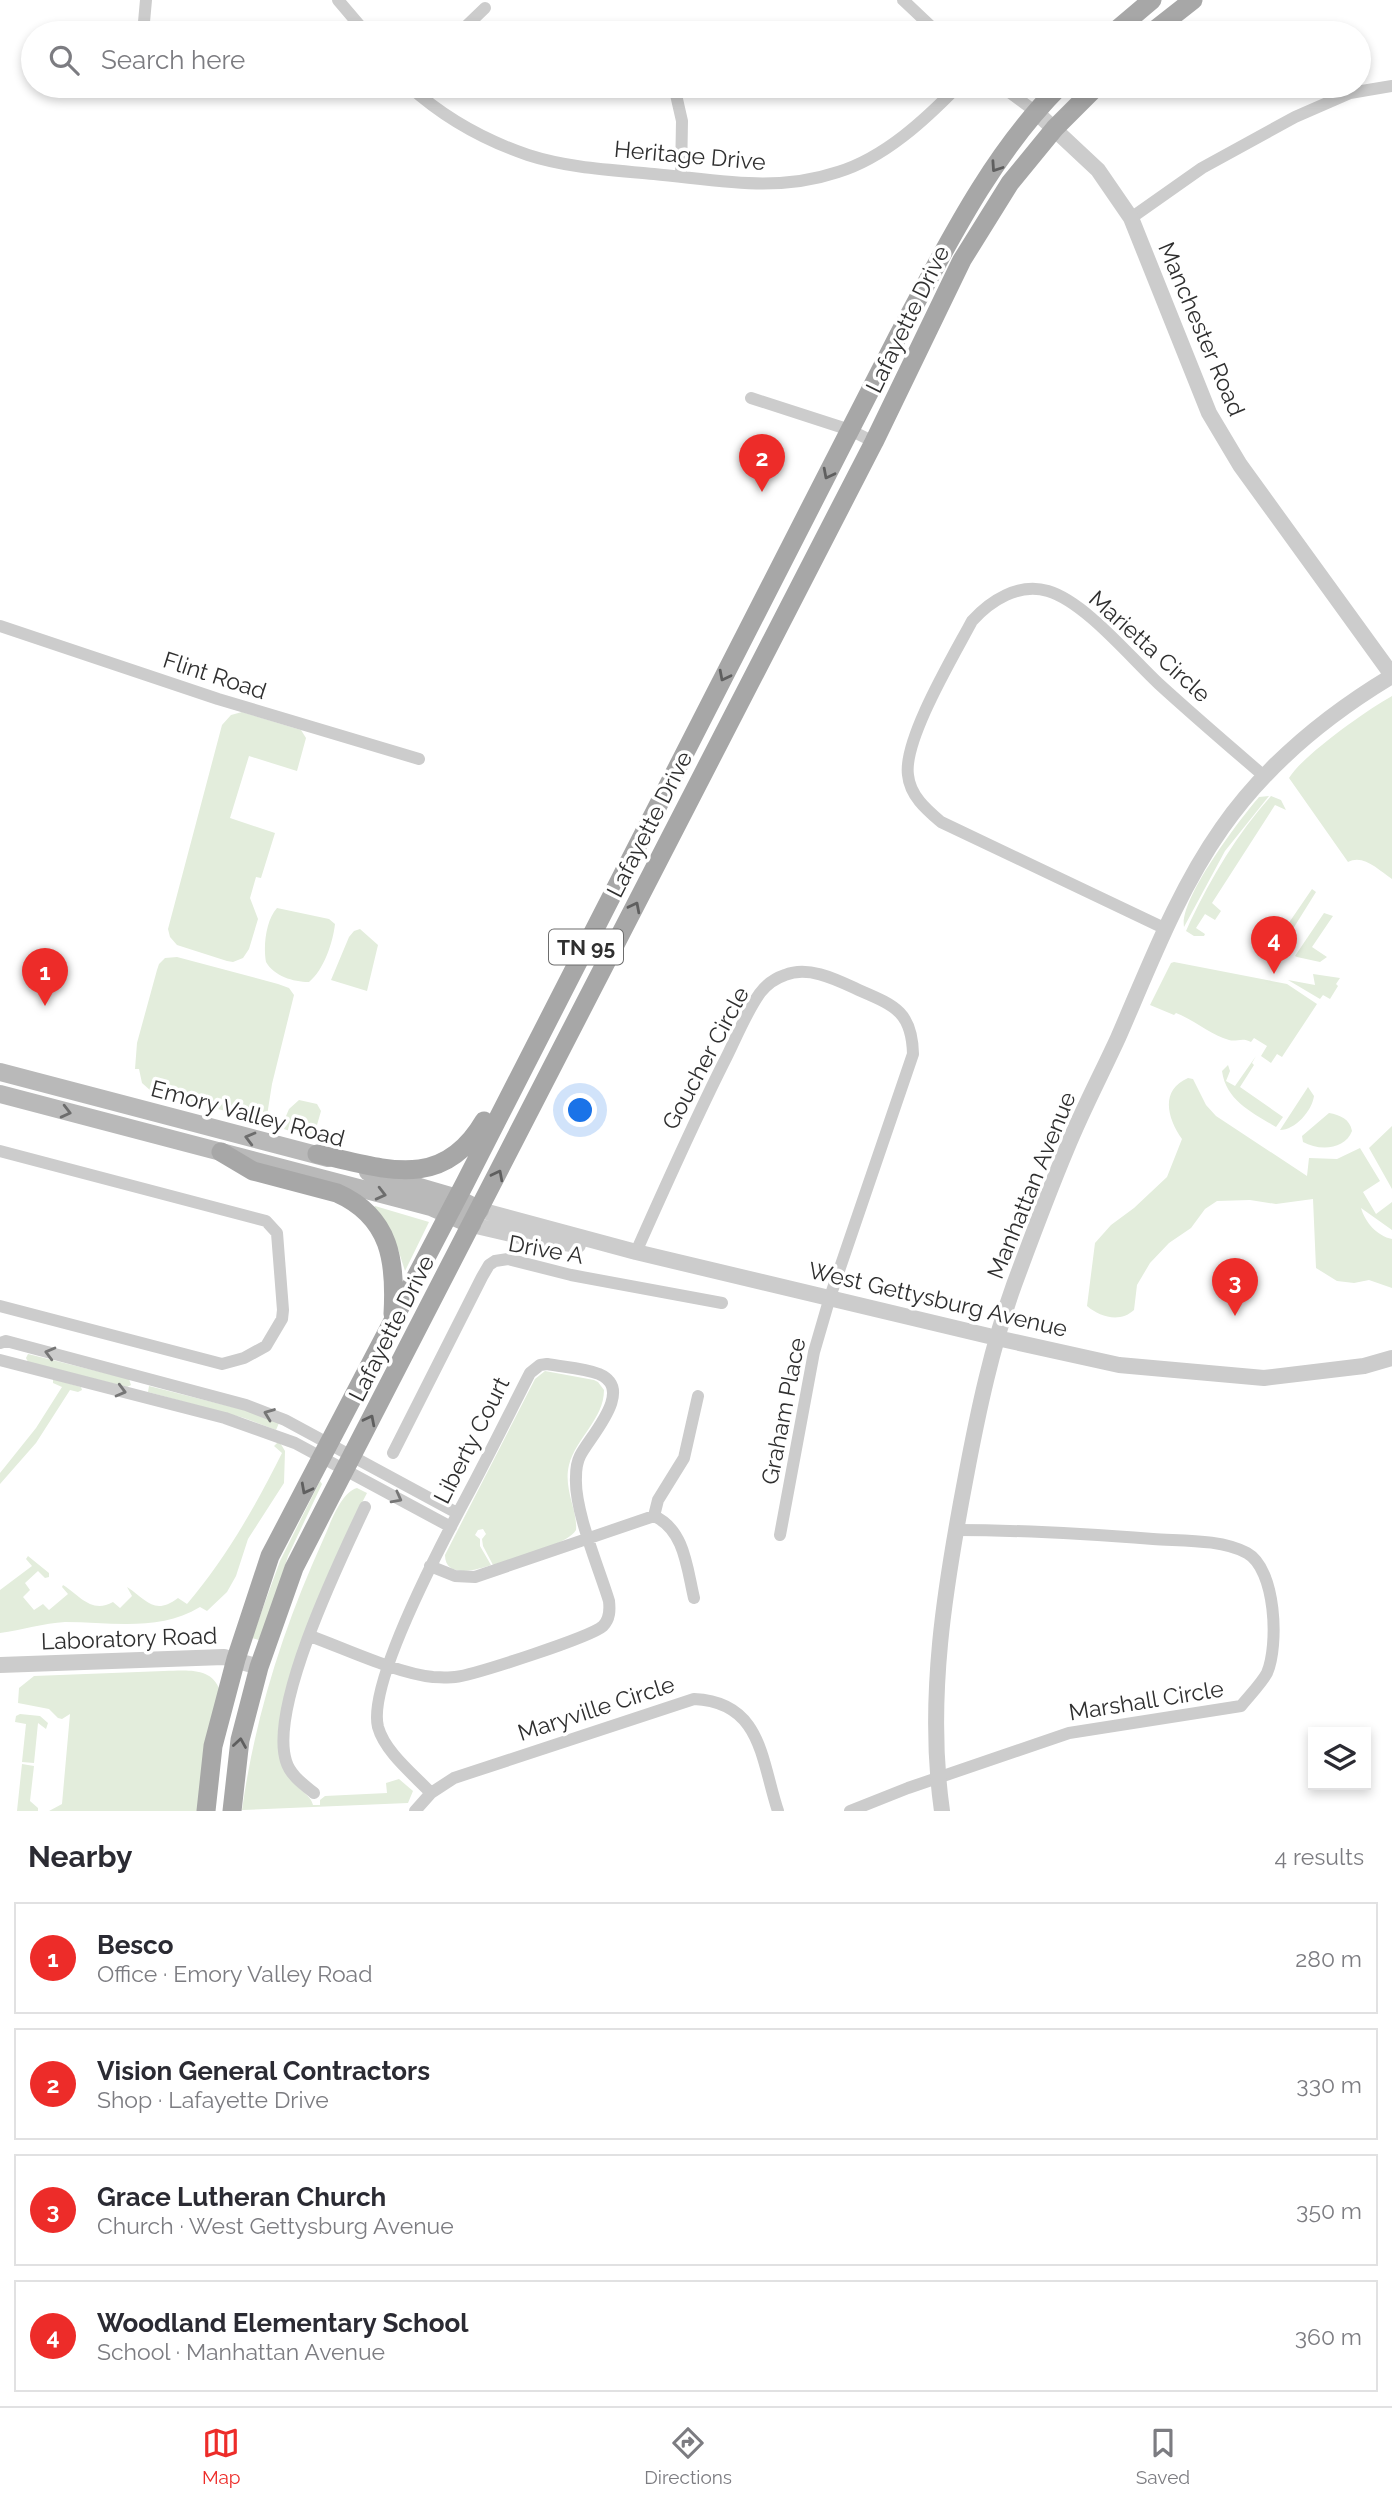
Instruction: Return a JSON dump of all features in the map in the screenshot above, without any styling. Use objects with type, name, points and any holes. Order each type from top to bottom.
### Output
[{"type":"main road","points":[[1127,21],[1152,0]]},
{"type":"main road","points":[[1166,21],[1193,0]]},
{"type":"main road","name":"Lafayette Drive","points":[[206,1811],[213,1746],[236,1659],[270,1556],[393,1323],[850,430],[958,225],[1002,158],[1049,98]]},
{"type":"main road","name":"Lafayette Drive","points":[[232,1811],[240,1740],[259,1667],[294,1568],[874,442],[962,260],[1010,183],[1055,128],[1085,98]]},
{"type":"main road","points":[[317,1154],[399,1172],[436,1165],[466,1147],[484,1122],[586,925],[608,902]]},
{"type":"main road","name":"Emory Valley Road","points":[[0,1072],[317,1154],[453,1206],[476,1218]]},
{"type":"main road","name":"Emory Valley Road","points":[[0,1094],[431,1207],[453,1206]]},
{"type":"main road","points":[[221,1152],[253,1171],[337,1193],[371,1217],[381,1230],[393,1262],[393,1323]]},
{"type":"street","points":[[144,21],[146,0]]},
{"type":"street","points":[[338,0],[356,21]]},
{"type":"street","points":[[904,0],[926,21]]},
{"type":"street","points":[[471,21],[485,8]]},
{"type":"street","points":[[1371,90],[1392,86]]},
{"type":"street","name":"Heritage Drive","points":[[422,98],[465,126],[526,154],[559,163],[740,185],[781,184],[842,171],[867,159],[906,134],[945,98]]},
{"type":"street","points":[[677,98],[682,121],[681,176]]},
{"type":"street","points":[[1017,98],[1036,112]]},
{"type":"street","points":[[1131,218],[1202,168],[1295,117],[1339,98]]},
{"type":"street","name":"Manchester Road","points":[[1036,112],[1098,170],[1131,218],[1209,412],[1240,465],[1392,676]]},
{"type":"street","points":[[751,398],[850,430],[874,442]]},
{"type":"street","name":"Marietta Circle","points":[[1166,929],[942,822],[917,798],[908,777],[907,760],[916,729],[972,621],[984,608],[1017,591],[1046,590],[1063,597],[1079,607],[1159,684],[1264,776]]},
{"type":"street","name":"Flint Road","points":[[0,626],[218,699],[419,759]]},
{"type":"street","name":"Manhattan Avenue","points":[[942,1811],[937,1778],[938,1666],[943,1604],[974,1432],[1013,1286],[1067,1147],[1166,929],[1192,876],[1223,827],[1264,776],[1334,715],[1392,676]]},
{"type":"street","name":"Goucher Circle","points":[[636,1252],[688,1135],[760,993],[774,980],[788,973],[804,971],[825,976],[887,1002],[901,1012],[913,1040],[913,1054],[830,1297]]},
{"type":"street","points":[[0,1151],[266,1221],[277,1233],[283,1310],[278,1327],[266,1346],[244,1358],[222,1364],[0,1306]]},
{"type":"street","name":"West Gettysburg Avenue","points":[[476,1218],[524,1237],[636,1252],[1119,1365],[1264,1378],[1364,1366],[1392,1358]]},
{"type":"street","name":"Drive A","points":[[393,1453],[482,1278],[489,1265],[495,1261],[508,1259],[571,1275],[722,1303]]},
{"type":"street","name":"Graham Place","points":[[780,1535],[814,1352],[830,1297]]},
{"type":"street","points":[[0,1343],[6,1341],[246,1405],[285,1420],[326,1451],[451,1527]]},
{"type":"street","points":[[0,1360],[225,1418],[326,1451]]},
{"type":"street","name":"Liberty Court","points":[[390,1665],[429,1676],[456,1677],[595,1632],[607,1621],[609,1601],[579,1507],[576,1474],[580,1456],[608,1413],[613,1391],[609,1383],[598,1374],[547,1364],[540,1365],[530,1373],[430,1566],[390,1665],[380,1693],[377,1726],[390,1748],[430,1793]]},
{"type":"street","points":[[654,1516],[659,1500],[684,1458],[698,1396]]},
{"type":"street","points":[[348,1463],[457,1513]]},
{"type":"street","points":[[314,1793],[298,1781],[287,1764],[284,1739],[293,1685],[344,1550],[365,1507]]},
{"type":"street","points":[[430,1566],[455,1576],[475,1577],[654,1516],[667,1524],[677,1536],[694,1598]]},
{"type":"street","name":"Marshall Circle","points":[[850,1811],[1069,1733],[1241,1706],[1267,1673],[1275,1638],[1268,1579],[1250,1554],[1226,1545],[1019,1530],[956,1530]]},
{"type":"street","points":[[310,1636],[390,1665]]},
{"type":"street","name":"Laboratory Road","points":[[0,1665],[223,1657],[259,1667]]},
{"type":"street","name":"Maryville Circle","points":[[415,1811],[430,1793],[454,1778],[682,1701],[704,1699],[733,1708],[753,1730],[778,1811]]},
{"type":"green space","points":[[1392,696],[1392,879],[1365,861],[1348,862],[1289,778],[1307,757],[1352,722]]},
{"type":"green space","points":[[242,712],[301,730],[306,738],[297,771],[249,756],[230,818],[275,833],[261,878],[256,877],[250,898],[258,919],[249,949],[243,958],[233,962],[177,945],[170,937],[168,929],[222,725],[231,715]]},
{"type":"green space","points":[[1269,796],[1225,851],[1184,927],[1191,898],[1212,860],[1259,797]]},
{"type":"green space","points":[[1271,796],[1281,800],[1286,810],[1275,805],[1212,903],[1221,911],[1215,920],[1205,914],[1196,928],[1205,934],[1204,936],[1194,936],[1186,931],[1207,888],[1236,840]]},
{"type":"green space","points":[[1312,889],[1316,892],[1281,948],[1273,950],[1262,948],[1261,944],[1271,949]]},
{"type":"green space","points":[[277,908],[329,919],[335,924],[327,955],[309,982],[284,977],[266,962],[266,934],[270,919]]},
{"type":"green space","points":[[1324,913],[1333,916],[1312,947],[1327,957],[1320,962],[1295,956]]},
{"type":"green space","points":[[360,929],[378,945],[367,991],[331,980],[349,937]]},
{"type":"green space","points":[[177,957],[278,984],[289,988],[294,995],[272,1084],[266,1122],[151,1091],[142,1083],[139,1069],[135,1069],[137,1043],[157,970],[165,958]]},
{"type":"green space","points":[[1171,963],[1287,984],[1317,1004],[1282,1057],[1277,1054],[1271,1063],[1261,1056],[1267,1046],[1254,1038],[1251,1042],[1229,1040],[1183,1016],[1150,1005]]},
{"type":"green space","points":[[1313,974],[1340,978],[1330,999],[1323,995],[1320,999],[1288,980],[1315,985]]},
{"type":"green space","points":[[1256,1056],[1252,1063],[1254,1065],[1240,1087],[1283,1117],[1276,1127],[1258,1117],[1235,1098],[1229,1090],[1222,1071],[1228,1065],[1230,1071],[1226,1081],[1235,1086]]},
{"type":"green space","points":[[1188,1078],[1193,1079],[1206,1105],[1216,1116],[1307,1176],[1309,1158],[1337,1159],[1360,1148],[1380,1181],[1363,1192],[1376,1214],[1392,1202],[1392,1230],[1361,1208],[1372,1228],[1392,1239],[1392,1288],[1369,1280],[1354,1283],[1337,1281],[1316,1268],[1313,1199],[1276,1204],[1250,1200],[1217,1201],[1205,1209],[1191,1228],[1169,1243],[1150,1263],[1137,1285],[1134,1310],[1123,1316],[1110,1317],[1087,1306],[1095,1243],[1111,1225],[1167,1177],[1182,1139],[1170,1114],[1170,1097],[1179,1083]]},
{"type":"green space","points":[[1308,1087],[1314,1096],[1306,1113],[1291,1127],[1280,1130]]},
{"type":"green space","points":[[299,1100],[317,1104],[321,1111],[313,1139],[281,1128],[289,1109]]},
{"type":"green space","points":[[1329,1113],[1341,1116],[1349,1123],[1352,1131],[1349,1137],[1331,1147],[1316,1147],[1303,1142],[1302,1136]]},
{"type":"green space","points":[[1392,1126],[1392,1189],[1369,1148]]},
{"type":"green space","points":[[375,1206],[429,1222],[405,1271],[398,1249]]},
{"type":"green space","points":[[28,1354],[129,1379],[131,1385],[127,1387],[28,1362]]},
{"type":"green space","points":[[545,1371],[594,1380],[604,1390],[600,1410],[577,1446],[569,1465],[568,1483],[576,1530],[551,1546],[493,1565],[483,1546],[482,1539],[486,1534],[483,1529],[478,1530],[475,1535],[480,1539],[480,1546],[491,1565],[456,1570],[446,1563],[445,1555],[535,1379]]},
{"type":"green space","points":[[53,1379],[81,1387],[82,1390],[70,1390],[36,1443],[0,1484],[0,1473],[36,1428],[62,1387],[53,1383]]},
{"type":"green space","points":[[149,1386],[248,1411],[279,1423],[276,1430],[244,1418],[148,1392]]},
{"type":"green space","points":[[279,1441],[285,1451],[284,1483],[248,1539],[236,1576],[227,1592],[207,1611],[200,1607],[184,1615],[151,1623],[65,1622],[0,1633],[0,1590],[32,1566],[26,1559],[28,1556],[49,1573],[49,1577],[45,1578],[38,1571],[25,1583],[30,1590],[23,1597],[34,1610],[43,1604],[49,1610],[68,1594],[63,1585],[92,1605],[113,1602],[120,1608],[132,1596],[127,1587],[157,1606],[163,1606],[178,1598],[187,1604],[214,1569],[250,1512],[282,1453],[274,1446]]},
{"type":"green space","points":[[320,1481],[322,1484],[288,1556],[262,1641],[252,1638],[280,1561]]},
{"type":"green space","points":[[357,1488],[367,1493],[352,1522],[278,1737],[279,1751],[289,1777],[313,1805],[320,1805],[320,1800],[325,1796],[387,1793],[386,1783],[399,1779],[413,1791],[408,1803],[242,1810],[263,1706],[284,1638],[336,1510],[346,1496]]},
{"type":"green space","points":[[164,1671],[204,1674],[211,1677],[220,1691],[198,1811],[49,1811],[62,1804],[70,1714],[62,1719],[49,1709],[18,1703],[19,1688],[34,1676]]},
{"type":"green space","points":[[16,1716],[40,1716],[48,1723],[46,1729],[38,1723],[34,1763],[22,1762],[26,1724],[15,1722]]},
{"type":"green space","points":[[22,1764],[34,1766],[30,1801],[38,1811],[17,1811]]},
{"type":"place","name":"Vision General Contractors","points":[[762,492]]},
{"type":"place","name":"Woodland Elementary School","points":[[1274,974]]},
{"type":"place","name":"Besco","points":[[45,1006]]},
{"type":"place","name":"Grace Lutheran Church","points":[[1235,1316]]}]
